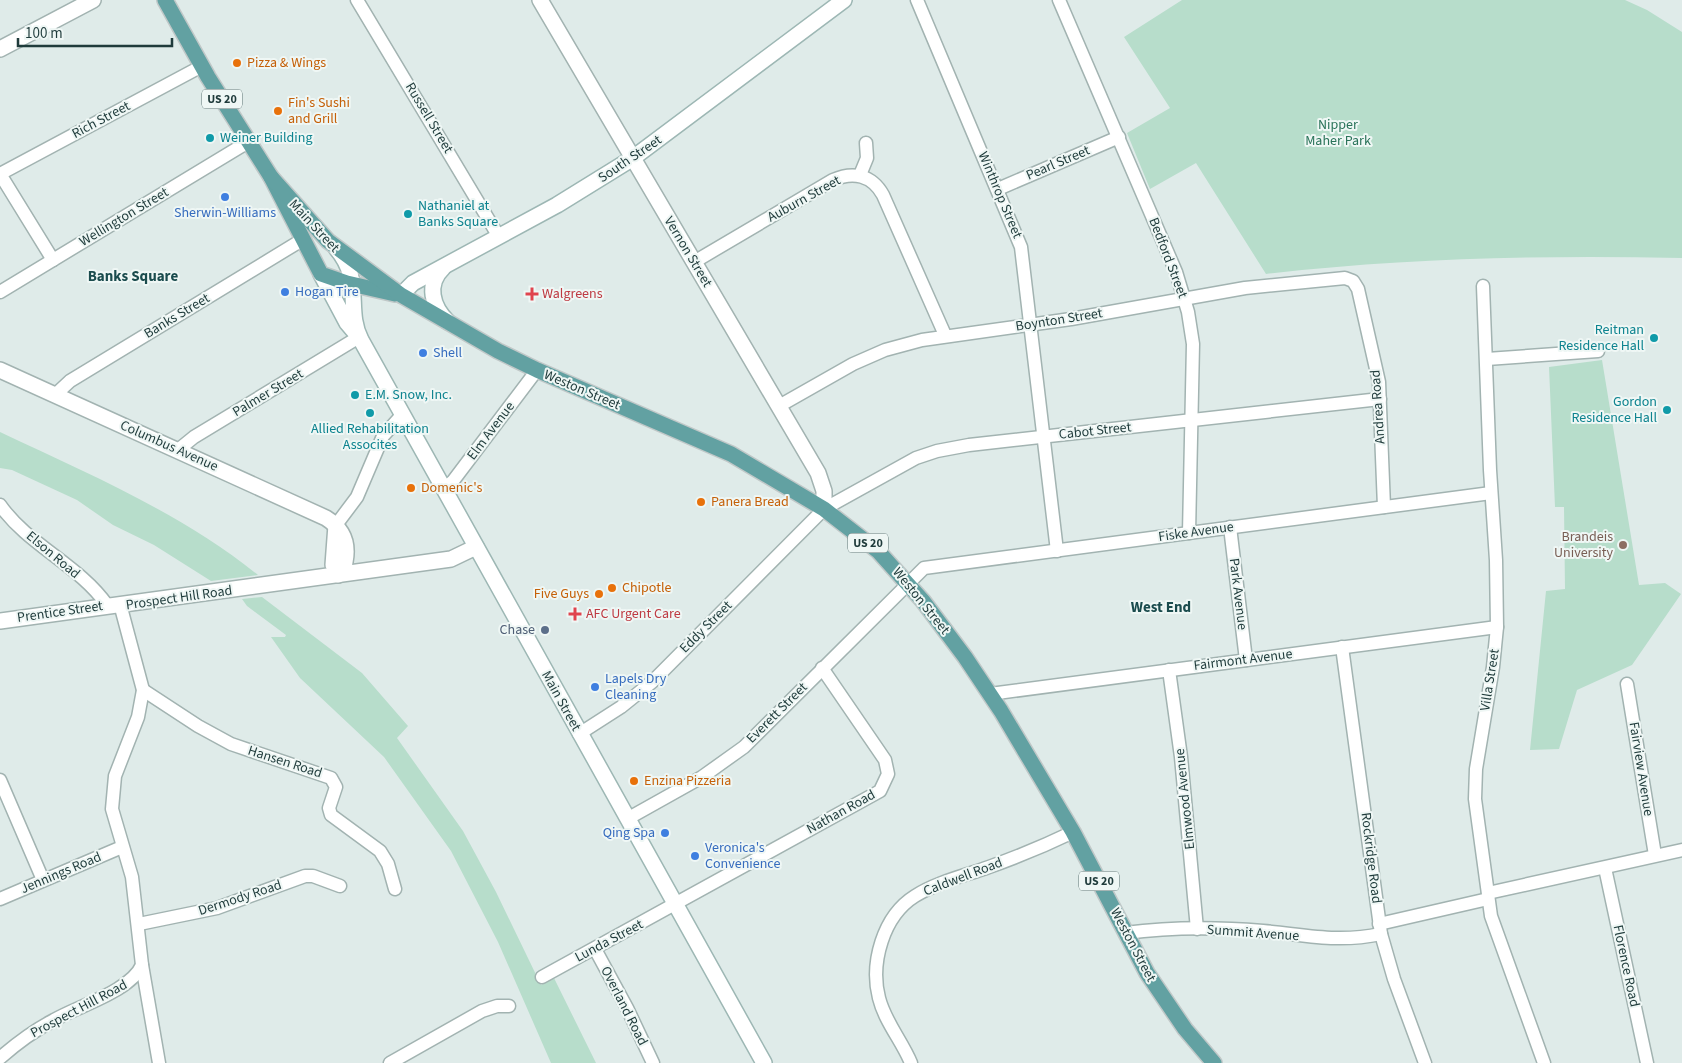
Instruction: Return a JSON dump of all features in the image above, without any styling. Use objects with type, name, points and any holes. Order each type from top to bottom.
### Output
[{"type":"main road","points":[[0,49],[93,0]]},
{"type":"main road","name":"Main Street","points":[[165,0],[202,66],[271,178],[347,323],[359,337],[764,1063]]},
{"type":"main road","name":"Vernon Street","points":[[540,0],[820,477],[824,491],[824,509]]},
{"type":"main road","name":"South Street","points":[[401,295],[410,285],[576,194],[633,158],[844,0]]},
{"type":"main road","name":"Main Street","points":[[271,178],[302,215],[333,245],[343,258],[359,337]]},
{"type":"main road","name":"Weston Street","points":[[333,245],[401,295],[449,323],[537,370],[721,449],[824,509],[867,542],[907,582],[951,637],[990,694],[1073,832],[1147,973],[1185,1030],[1214,1063]]},
{"type":"main road","points":[[446,266],[435,278],[432,289],[438,309],[449,323]]},
{"type":"main road","points":[[334,299],[335,288],[367,271]]},
{"type":"main road","name":"Weston Street","points":[[321,274],[401,295]]},
{"type":"main road","name":"Columbus Avenue","points":[[0,370],[326,518],[336,525]]},
{"type":"main road","points":[[336,525],[346,541],[346,563],[338,573]]},
{"type":"main road","name":"Prospect Hill Road","points":[[113,605],[451,559],[476,547]]},
{"type":"main road","name":"Prentice Street","points":[[0,621],[113,605]]},
{"type":"street","name":"Russell Street","points":[[358,0],[499,237]]},
{"type":"street","name":"Winthrop Street","points":[[917,0],[998,188],[1021,247],[1056,551]]},
{"type":"street","name":"Bedford Street","points":[[1059,0],[1176,272],[1185,299],[1193,344],[1189,533]]},
{"type":"street","name":"Rich Street","points":[[0,174],[202,66]]},
{"type":"street","name":"Pearl Street","points":[[998,188],[1119,137]]},
{"type":"street","name":"Wellington Street","points":[[0,292],[248,142]]},
{"type":"street","points":[[860,175],[867,158],[866,143]]},
{"type":"street","points":[[0,174],[53,260]]},
{"type":"street","name":"Auburn Street","points":[[694,262],[833,180],[847,175],[860,175],[870,180],[880,191],[945,335]]},
{"type":"street","name":"Banks Street","points":[[55,395],[70,381],[302,240]]},
{"type":"street","name":"Boynton Street","points":[[779,406],[836,373],[871,356],[902,345],[945,335],[1031,325],[1318,279],[1341,277],[1353,281]]},
{"type":"street","name":"Andrea Road","points":[[1353,281],[1358,289],[1377,368],[1384,507]]},
{"type":"street","name":"Villa Street","points":[[1483,286],[1491,493],[1496,560],[1497,627],[1493,667],[1475,779],[1476,809],[1488,896],[1496,930],[1544,1063]]},
{"type":"street","name":"Palmer Street","points":[[178,450],[194,437],[359,337]]},
{"type":"street","points":[[1487,360],[1598,351]]},
{"type":"street","name":"Elm Avenue","points":[[444,489],[453,481],[537,370]]},
{"type":"street","name":"Cabot Street","points":[[824,509],[894,469],[930,453],[969,445],[1380,399]]},
{"type":"street","points":[[336,525],[357,497],[382,436],[402,415]]},
{"type":"street","name":"Fiske Avenue","points":[[907,582],[927,567],[1491,493]]},
{"type":"street","name":"Elson Road","points":[[0,505],[14,522],[113,605]]},
{"type":"street","name":"Eddy Street","points":[[579,734],[621,707],[652,682],[824,509]]},
{"type":"street","name":"Park Avenue","points":[[1230,527],[1246,660]]},
{"type":"street","name":"Everett Street","points":[[627,819],[686,787],[728,759],[759,732],[907,582]]},
{"type":"street","name":"Prospect Hill Road","points":[[0,1058],[28,1035],[51,1021],[125,985],[139,973],[142,966],[139,924],[132,877],[115,824],[112,792],[119,762],[138,717],[143,690],[113,605]]},
{"type":"street","name":"Fairmont Avenue","points":[[990,694],[1497,627]]},
{"type":"street","name":"Rockridge Road","points":[[1342,647],[1380,929],[1394,979],[1425,1063]]},
{"type":"street","name":"Nathan Road","points":[[676,904],[871,797],[882,788],[888,774],[886,760],[822,668]]},
{"type":"street","name":"Elmwood Avenue","points":[[1169,670],[1181,757],[1196,929]]},
{"type":"street","name":"Fairview Avenue","points":[[1627,684],[1656,855]]},
{"type":"street","name":"Hansen Road","points":[[143,690],[198,726],[231,744],[332,778],[336,786],[329,808],[330,815],[380,851],[388,864],[394,889]]},
{"type":"street","points":[[0,780],[43,880]]},
{"type":"street","name":"Caldwell Road","points":[[911,1063],[883,1009],[878,993],[878,955],[890,923],[906,903],[927,889],[997,864],[1073,832]]},
{"type":"street","name":"Jennings Road","points":[[0,899],[122,846]]},
{"type":"street","name":"Summit Avenue","points":[[1125,933],[1196,929],[1263,931],[1336,940],[1380,929],[1488,896],[1682,850]]},
{"type":"street","name":"Florence Road","points":[[1605,868],[1647,1063]]},
{"type":"street","name":"Dermody Road","points":[[139,924],[217,908],[305,876],[313,876],[340,886]]},
{"type":"street","name":"Lunda Street","points":[[542,977],[676,904]]},
{"type":"street","name":"Overland Road","points":[[595,949],[653,1063]]},
{"type":"street","points":[[142,966],[158,1063]]},
{"type":"street","points":[[390,1063],[482,1010],[497,1006],[509,1006]]},
{"type":"green space","name":"Nipper Maher Park","points":[[1182,0],[1625,0],[1647,10],[1682,32],[1682,258],[1578,257],[1422,261],[1266,274],[1196,163],[1150,189],[1127,133],[1170,108],[1124,37]]},
{"type":"green space","points":[[1602,360],[1639,585],[1665,583],[1681,594],[1632,665],[1577,690],[1559,749],[1530,750],[1546,591],[1565,589],[1564,507],[1555,507],[1549,367]]},
{"type":"green space","points":[[0,432],[134,496],[198,532],[258,575],[211,581],[154,545],[113,525],[77,500],[12,470],[0,468]]},
{"type":"green space","points":[[262,597],[362,673],[408,726],[397,738],[463,831],[496,892],[541,985],[554,978],[596,1063],[551,1063],[498,942],[451,851],[384,757],[300,678],[271,637],[285,637],[286,635],[247,606],[242,599]]},
{"type":"place","name":"Pizza & Wings","points":[[237,63]]},
{"type":"place","name":"Fin's Sushi and Grill","points":[[278,111]]},
{"type":"place","name":"Weiner Building","points":[[210,138]]},
{"type":"place","name":"Sherwin-Williams","points":[[225,197]]},
{"type":"place","name":"Nathaniel at Banks Square","points":[[408,214]]},
{"type":"place","name":"Hogan Tire","points":[[285,292]]},
{"type":"place","name":"Walgreens","points":[[532,294]]},
{"type":"place","name":"Reitman Residence Hall","points":[[1654,338]]},
{"type":"place","name":"Shell","points":[[423,353]]},
{"type":"place","name":"E.M. Snow, Inc.","points":[[355,395]]},
{"type":"place","name":"Gordon Residence Hall","points":[[1667,410]]},
{"type":"place","name":"Allied Rehabilitation Assocites","points":[[370,413]]},
{"type":"place","name":"Domenic's","points":[[411,488]]},
{"type":"place","name":"Panera Bread","points":[[701,502]]},
{"type":"place","name":"Brandeis University","points":[[1623,545]]},
{"type":"place","name":"Chipotle","points":[[612,588]]},
{"type":"place","name":"Five Guys","points":[[599,594]]},
{"type":"place","name":"AFC Urgent Care","points":[[575,614]]},
{"type":"place","name":"Chase","points":[[545,630]]},
{"type":"place","name":"Lapels Dry Cleaning","points":[[595,687]]},
{"type":"place","name":"Enzina Pizzeria","points":[[634,781]]},
{"type":"place","name":"Qing Spa","points":[[665,833]]},
{"type":"place","name":"Veronica's Convenience","points":[[695,856]]},
{"type":"district","name":"Banks Square","points":[[133,276]]},
{"type":"district","name":"West End","points":[[1161,607]]}]
